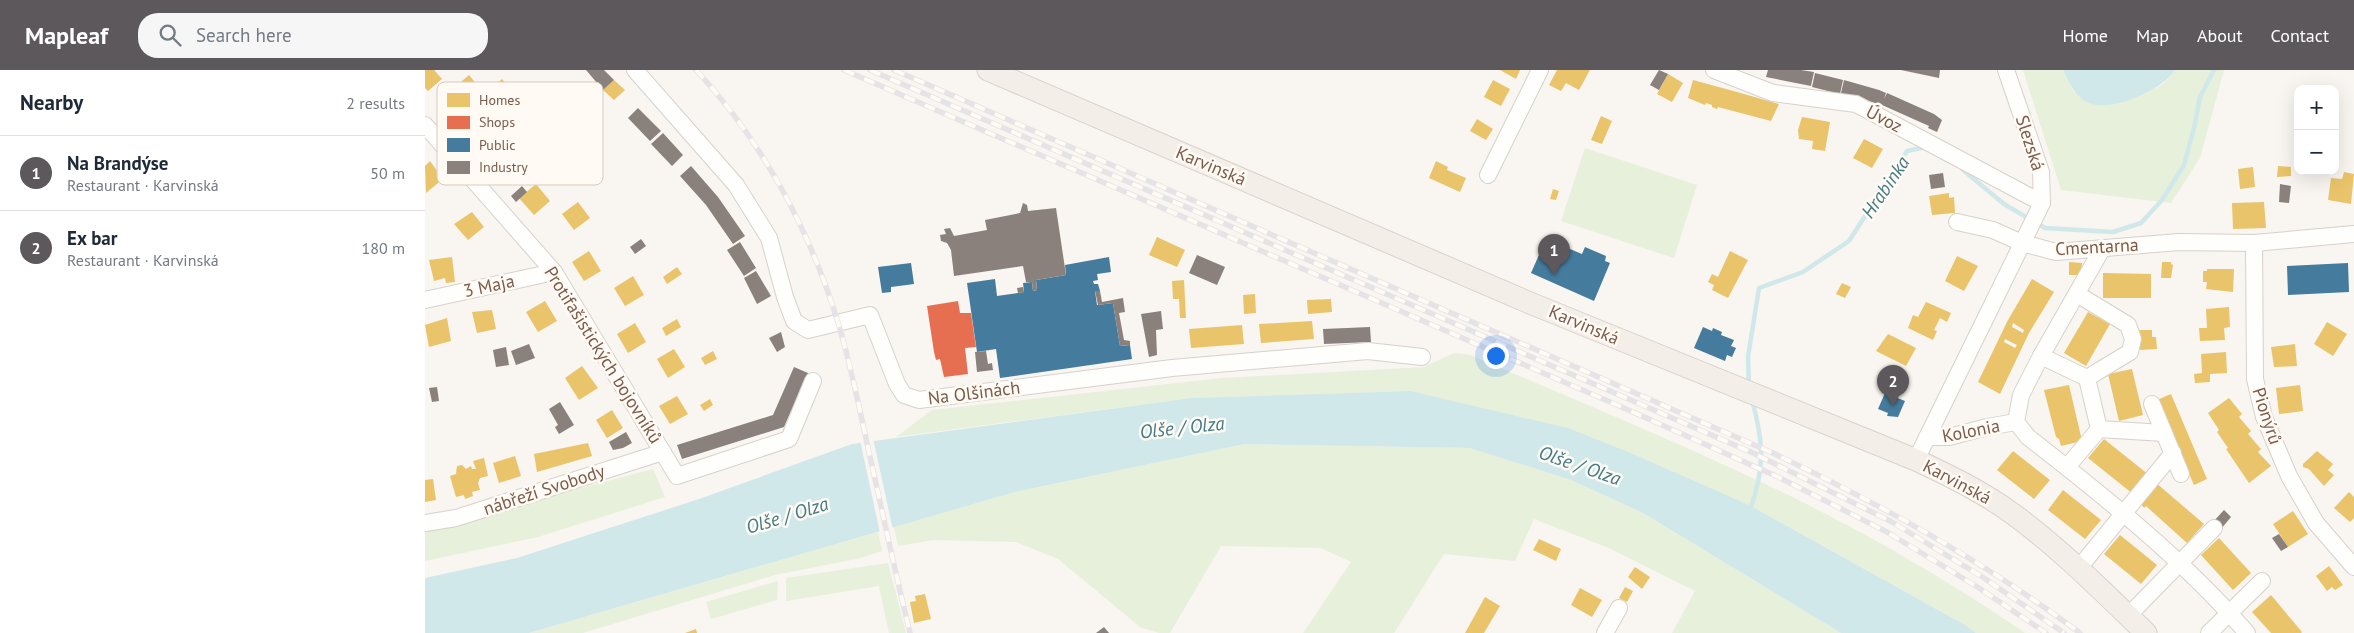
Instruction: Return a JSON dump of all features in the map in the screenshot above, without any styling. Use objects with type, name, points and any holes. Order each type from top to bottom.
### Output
[{"type":"main road","name":"Karvinská","points":[[988,70],[1530,303],[1917,460],[1965,484],[2011,513],[2078,569],[2146,633]]},
{"type":"street","name":"Na Olšinách","points":[[635,70],[736,184],[769,238],[785,297],[794,321],[808,330],[869,315],[897,384],[904,395],[919,400],[1172,368],[1368,351],[1422,357]]},
{"type":"street","points":[[1488,175],[1540,70]]},
{"type":"street","name":"Úvoz","points":[[1714,70],[1773,93],[1856,104],[2040,208]]},
{"type":"street","name":"Slezská","points":[[2006,70],[2041,172],[2040,208],[2024,240]]},
{"type":"street","name":"Protifašistických bojovníků","points":[[425,125],[437,139]]},
{"type":"street","name":"Protifašistických bojovníků","points":[[478,185],[554,272],[677,476],[789,438],[813,381]]},
{"type":"street","name":"Cmentarna","points":[[1957,222],[1993,230],[2056,252],[2102,250],[2179,242],[2254,242],[2354,234]]},
{"type":"street","points":[[1917,460],[2024,240]]},
{"type":"street","name":"Pionýrů","points":[[2254,242],[2255,380],[2263,417],[2289,476],[2316,523],[2354,566]]},
{"type":"street","name":"Kolonia","points":[[2102,250],[2041,356],[2021,395],[2016,422],[2028,437],[2123,513],[2179,564],[2229,612],[2247,633]]},
{"type":"street","name":"3 Maja","points":[[425,300],[554,272]]},
{"type":"street","points":[[2077,294],[2128,324],[2133,339],[2130,352],[2087,378]]},
{"type":"street","points":[[2041,356],[2087,378]]},
{"type":"street","points":[[2087,378],[2099,429]]},
{"type":"street","points":[[2152,404],[2181,474]]},
{"type":"street","name":"Kolonia","points":[[1927,437],[1940,438],[2016,422]]},
{"type":"street","points":[[2099,429],[2164,433]]},
{"type":"street","points":[[2067,467],[2099,429]]},
{"type":"street","name":"nábřeží Svobody","points":[[425,523],[456,518],[663,452]]},
{"type":"street","points":[[2078,569],[2173,453]]},
{"type":"street","points":[[2128,616],[2214,528]]},
{"type":"street","points":[[2209,633],[2262,580]]},
{"type":"street","points":[[1605,633],[1619,608]]},
{"type":"green space","points":[[2023,70],[2063,70],[2074,92],[2129,95],[2143,93],[2155,88],[2166,81],[2175,70],[2224,70],[2200,158],[2171,203],[2061,190]]},
{"type":"green space","points":[[1585,148],[1697,185],[1674,258],[1561,221]]},
{"type":"green space","points":[[1454,353],[1470,355],[1626,421],[1780,491],[1899,554],[1954,586],[2025,633],[1976,633],[1965,625],[1751,506],[1410,391],[1191,398],[896,437],[932,410],[1222,378],[1424,367]]},
{"type":"green space","points":[[1245,444],[1471,448],[1571,480],[1643,513],[1841,633],[1672,633],[1695,591],[1609,548],[1534,519],[1515,561],[1444,554],[1394,633],[1303,633],[1351,562],[1321,548],[1221,546],[1170,633],[1159,633],[1140,627],[1058,559],[1016,542],[933,540],[898,546],[894,527],[1015,492]]},
{"type":"green space","points":[[653,469],[665,497],[538,537],[425,561],[425,530],[464,524],[566,492]]},
{"type":"green space","points":[[878,532],[882,551],[861,558],[775,575],[583,633],[529,633]]},
{"type":"green space","points":[[888,563],[906,633],[889,633],[879,586],[786,601],[786,578]]},
{"type":"green space","points":[[778,581],[777,600],[711,619],[706,602]]},
{"type":"water","points":[[2063,70],[2175,70],[2160,84],[2138,97],[2113,104],[2101,105],[2092,104],[2082,99],[2068,81]]},
{"type":"water","name":"Olše / Olza","points":[[1410,391],[1568,428],[1633,454],[1751,506],[1965,625],[1976,633],[1841,633],[1643,513],[1571,480],[1470,448],[1245,444],[1015,492],[529,633],[425,633],[425,578],[517,558],[699,499],[852,444],[1191,398]]},
{"type":"pier","points":[[873,438],[893,530],[880,533],[860,440]]},
{"type":"building: Homes","points":[[425,70],[434,70],[442,79],[428,91],[425,88]]},
{"type":"building: Homes","points":[[1500,70],[1520,70],[1516,79]]},
{"type":"building: Homes","points":[[1557,70],[1590,70],[1579,90],[1566,83],[1561,91],[1549,85]]},
{"type":"building: Homes","points":[[1668,74],[1683,83],[1672,102],[1657,94]]},
{"type":"building: Homes","points":[[469,75],[475,82],[461,82]]},
{"type":"building: Homes","points":[[614,80],[625,90],[614,100],[603,90]]},
{"type":"building: Homes","points":[[1493,80],[1510,89],[1501,106],[1484,97]]},
{"type":"building: Homes","points":[[1693,80],[1779,104],[1771,121],[1718,107],[1717,109],[1712,107],[1712,105],[1706,103],[1705,105],[1688,98]]},
{"type":"building: Homes","points":[[1601,116],[1612,121],[1602,144],[1591,140]]},
{"type":"building: Homes","points":[[1802,117],[1830,122],[1825,151],[1812,149],[1813,141],[1799,139],[1798,130]]},
{"type":"building: Homes","points":[[1477,119],[1493,129],[1486,140],[1470,131]]},
{"type":"building: Homes","points":[[1864,139],[1883,149],[1872,168],[1853,158]]},
{"type":"building: Homes","points":[[430,161],[437,171],[437,184],[426,193],[425,166]]},
{"type":"building: Homes","points":[[1436,161],[1448,167],[1447,170],[1466,178],[1460,192],[1429,178]]},
{"type":"building: Homes","points":[[2278,166],[2291,167],[2291,176],[2277,177]]},
{"type":"building: Homes","points":[[2253,167],[2255,187],[2240,189],[2238,169]]},
{"type":"building: Homes","points":[[2344,172],[2354,174],[2351,204],[2328,200],[2331,178],[2342,179]]},
{"type":"building: Homes","points":[[537,185],[550,201],[534,215],[519,198]]},
{"type":"building: Homes","points":[[1553,189],[1559,191],[1556,200],[1550,199]]},
{"type":"building: Homes","points":[[1949,193],[1949,198],[1954,197],[1955,213],[1932,215],[1929,196]]},
{"type":"building: Homes","points":[[578,202],[590,218],[574,230],[562,214]]},
{"type":"building: Homes","points":[[2264,202],[2266,228],[2233,229],[2232,203]]},
{"type":"building: Homes","points":[[472,212],[484,227],[468,240],[454,224]]},
{"type":"building: Homes","points":[[1157,237],[1185,250],[1177,267],[1149,255]]},
{"type":"building: Homes","points":[[589,251],[601,271],[584,281],[572,262]]},
{"type":"building: Homes","points":[[1730,251],[1748,260],[1728,298],[1712,290],[1714,285],[1708,282],[1712,274],[1718,277]]},
{"type":"building: Homes","points":[[1957,256],[1978,266],[1964,291],[1945,281]]},
{"type":"building: Homes","points":[[452,257],[455,282],[446,283],[445,278],[434,281],[429,260]]},
{"type":"building: Homes","points":[[2069,262],[2082,263],[2081,275],[2069,275]]},
{"type":"building: Homes","points":[[2162,262],[2171,262],[2173,265],[2171,278],[2161,278]]},
{"type":"building: Homes","points":[[677,267],[682,274],[667,284],[663,277]]},
{"type":"building: Homes","points":[[2207,269],[2234,269],[2233,292],[2206,289],[2207,282],[2203,282],[2203,271],[2207,271]]},
{"type":"building: Homes","points":[[2103,273],[2151,274],[2151,298],[2103,298]]},
{"type":"building: Homes","points":[[633,276],[644,295],[625,306],[614,288]]},
{"type":"building: Homes","points":[[2032,279],[2054,292],[2029,333],[2000,394],[1978,382],[2008,320]],"holes":[[[2013,323],[2024,330],[2023,333],[2012,327]],[[2005,339],[2017,345],[2015,348],[2004,342]]]},
{"type":"building: Homes","points":[[1184,280],[1186,318],[1180,318],[1179,299],[1173,299],[1172,281]]},
{"type":"building: Homes","points":[[1842,283],[1851,287],[1845,298],[1836,294]]},
{"type":"building: Homes","points":[[1255,294],[1256,313],[1244,314],[1243,295]]},
{"type":"building: Homes","points":[[1331,299],[1332,312],[1308,314],[1307,300]]},
{"type":"building: Homes","points":[[545,301],[557,321],[538,332],[526,312]]},
{"type":"building: Homes","points":[[1926,302],[1951,313],[1947,322],[1940,318],[1934,330],[1937,331],[1933,340],[1908,328],[1913,315],[1918,317]]},
{"type":"building: Homes","points":[[2229,307],[2230,327],[2224,328],[2225,340],[2200,341],[2199,328],[2207,328],[2206,309]]},
{"type":"building: Homes","points":[[492,310],[496,329],[477,333],[472,312]]},
{"type":"building: Homes","points":[[2088,312],[2110,324],[2086,366],[2064,353]]},
{"type":"building: Homes","points":[[447,318],[451,341],[429,347],[425,325]]},
{"type":"building: Homes","points":[[677,319],[681,327],[666,336],[662,328]]},
{"type":"building: Homes","points":[[1312,321],[1314,339],[1261,343],[1259,324]]},
{"type":"building: Homes","points":[[2327,322],[2347,334],[2333,356],[2314,344]]},
{"type":"building: Homes","points":[[635,323],[646,342],[628,353],[617,334]]},
{"type":"building: Homes","points":[[1242,325],[1244,344],[1191,348],[1189,329]]},
{"type":"building: Homes","points":[[2139,330],[2152,330],[2152,337],[2156,337],[2157,349],[2140,350]]},
{"type":"building: Homes","points":[[1888,334],[1916,348],[1906,366],[1876,351]]},
{"type":"building: Homes","points":[[2295,344],[2297,366],[2274,367],[2271,347]]},
{"type":"building: Homes","points":[[674,349],[685,367],[668,378],[657,359]]},
{"type":"building: Homes","points":[[713,351],[717,359],[705,365],[701,358]]},
{"type":"building: Homes","points":[[2226,352],[2227,373],[2210,374],[2210,382],[2195,383],[2194,374],[2202,373],[2201,354]]},
{"type":"building: Homes","points":[[582,366],[598,388],[579,400],[565,378]]},
{"type":"building: Homes","points":[[2132,369],[2143,415],[2119,421],[2108,374]]},
{"type":"building: Homes","points":[[2069,385],[2082,441],[2061,446],[2059,439],[2056,437],[2044,390]]},
{"type":"building: Homes","points":[[2300,385],[2303,411],[2279,414],[2276,388]]},
{"type":"building: Homes","points":[[2171,394],[2207,479],[2194,485],[2157,400]]},
{"type":"building: Homes","points":[[677,396],[688,414],[670,424],[659,406]]},
{"type":"building: Homes","points":[[2229,398],[2242,414],[2239,417],[2251,431],[2248,434],[2261,449],[2258,452],[2271,466],[2249,483],[2226,449],[2228,448],[2217,432],[2219,430],[2208,413]]},
{"type":"building: Homes","points":[[710,399],[713,405],[704,411],[700,405]]},
{"type":"building: Homes","points":[[612,410],[623,428],[607,438],[596,420]]},
{"type":"building: Homes","points":[[2104,439],[2149,475],[2133,494],[2088,458]]},
{"type":"building: Homes","points":[[588,443],[592,456],[537,472],[534,454]]},
{"type":"building: Homes","points":[[2013,451],[2050,480],[2034,499],[1997,470]]},
{"type":"building: Homes","points":[[2317,451],[2333,464],[2328,470],[2334,475],[2324,486],[2309,469],[2303,467],[2303,464]]},
{"type":"building: Homes","points":[[515,456],[521,476],[499,483],[493,463]]},
{"type":"building: Homes","points":[[484,458],[488,476],[480,478],[478,483],[480,490],[472,492],[473,496],[465,499],[464,495],[456,497],[450,476],[456,474],[457,466],[462,465],[466,469],[471,466],[472,469],[476,469],[473,461]]},
{"type":"building: Homes","points":[[433,479],[436,500],[425,502],[425,480]]},
{"type":"building: Homes","points":[[2155,482],[2204,524],[2187,543],[2146,506],[2144,508],[2141,504]]},
{"type":"building: Homes","points":[[2063,490],[2101,520],[2085,539],[2048,510]]},
{"type":"building: Homes","points":[[2349,492],[2354,497],[2354,518],[2350,522],[2334,508]]},
{"type":"building: Homes","points":[[2293,511],[2308,534],[2288,547],[2273,524]]},
{"type":"building: Homes","points":[[2120,535],[2157,565],[2141,584],[2104,554]]},
{"type":"building: Homes","points":[[2219,538],[2251,573],[2233,590],[2201,555]]},
{"type":"building: Homes","points":[[1539,539],[1561,549],[1556,561],[1533,550]]},
{"type":"building: Homes","points":[[2329,566],[2343,585],[2335,590],[2332,587],[2327,591],[2316,576]]},
{"type":"building: Homes","points":[[1635,567],[1650,577],[1642,589],[1628,577]]},
{"type":"building: Homes","points":[[1625,587],[1633,591],[1627,602],[1619,598]]},
{"type":"building: Homes","points":[[1580,588],[1602,600],[1592,617],[1571,605]]},
{"type":"building: Homes","points":[[925,594],[931,619],[914,623],[910,602],[916,601],[915,596]]},
{"type":"building: Homes","points":[[2271,595],[2301,633],[2271,633],[2252,612]]},
{"type":"building: Homes","points":[[1485,597],[1500,606],[1484,633],[1465,633]]},
{"type":"building: Homes","points":[[696,629],[697,633],[685,633]]},
{"type":"building: Shops","points":[[958,301],[960,313],[971,313],[976,347],[965,348],[968,374],[944,377],[940,359],[936,360],[934,352],[927,306]]},
{"type":"building: Public","points":[[1546,239],[1582,254],[1585,247],[1606,256],[1605,261],[1610,263],[1594,301],[1531,273]]},
{"type":"building: Public","points":[[1109,257],[1111,272],[1097,274],[1098,280],[1093,281],[1094,284],[1098,284],[1100,291],[1095,291],[1097,305],[1113,303],[1120,346],[1130,345],[1132,359],[1000,378],[996,349],[977,352],[967,283],[995,279],[997,296],[1024,292],[1023,283],[1032,282],[1033,291],[1037,290],[1036,280],[1066,275],[1065,265]]},
{"type":"building: Public","points":[[911,263],[914,284],[891,287],[891,292],[882,293],[878,267]]},
{"type":"building: Public","points":[[2348,263],[2349,292],[2288,295],[2287,266]]},
{"type":"building: Public","points":[[1703,327],[1712,331],[1713,328],[1722,332],[1721,335],[1734,340],[1731,346],[1736,348],[1732,357],[1727,355],[1725,361],[1694,348]]},
{"type":"building: Public","points":[[1885,393],[1905,401],[1898,417],[1887,416],[1888,413],[1878,409]]},
{"type":"building: Industry","points":[[586,70],[604,70],[614,80],[603,90],[603,82],[596,82]]},
{"type":"building: Industry","points":[[1659,70],[1668,74],[1659,90],[1650,85]]},
{"type":"building: Industry","points":[[1768,70],[1814,72],[1811,86],[1766,77]]},
{"type":"building: Industry","points":[[1901,70],[1940,70],[1939,78]]},
{"type":"building: Industry","points":[[1815,73],[1843,80],[1840,94],[1812,87]]},
{"type":"building: Industry","points":[[1844,80],[1886,93],[1884,99],[1887,93],[1934,114],[1942,120],[1937,132],[1928,128],[1929,126],[1882,105],[1841,93]]},
{"type":"building: Industry","points":[[638,108],[661,131],[650,141],[628,118]]},
{"type":"building: Industry","points":[[663,133],[683,155],[672,166],[651,144]]},
{"type":"building: Industry","points":[[691,166],[718,197],[745,236],[733,244],[706,205],[680,176]]},
{"type":"building: Industry","points":[[1943,173],[1945,187],[1931,189],[1929,175]]},
{"type":"building: Industry","points":[[2280,184],[2291,186],[2289,203],[2279,202]]},
{"type":"building: Industry","points":[[522,186],[527,192],[516,202],[511,196]]},
{"type":"building: Industry","points":[[1023,203],[1027,205],[1028,211],[1056,208],[1066,275],[1036,280],[1037,290],[1033,291],[1032,282],[1026,282],[1023,266],[954,276],[951,250],[947,243],[941,241],[940,235],[946,234],[944,229],[950,228],[954,236],[987,230],[985,220],[1020,213]]},
{"type":"building: Industry","points":[[641,239],[646,246],[635,254],[630,247]]},
{"type":"building: Industry","points":[[740,242],[756,268],[744,276],[727,250]]},
{"type":"building: Industry","points":[[1197,255],[1225,267],[1217,285],[1189,273]]},
{"type":"building: Industry","points":[[756,271],[771,296],[757,304],[744,278]]},
{"type":"building: Industry","points":[[1023,287],[1024,292],[1018,293],[1017,288]]},
{"type":"building: Industry","points":[[1095,291],[1100,291],[1102,302],[1123,298],[1125,312],[1119,313],[1124,340],[1130,341],[1130,345],[1120,346],[1113,303],[1098,305]]},
{"type":"building: Industry","points":[[1161,311],[1163,329],[1156,330],[1157,355],[1149,357],[1141,314]]},
{"type":"building: Industry","points":[[1370,327],[1371,342],[1324,344],[1323,329]]},
{"type":"building: Industry","points":[[781,332],[785,347],[777,352],[769,338]]},
{"type":"building: Industry","points":[[529,344],[535,358],[516,365],[511,351]]},
{"type":"building: Industry","points":[[506,347],[509,365],[496,367],[493,350]]},
{"type":"building: Industry","points":[[986,351],[988,364],[992,363],[993,370],[977,372],[975,352]]},
{"type":"building: Industry","points":[[794,367],[808,373],[784,427],[682,459],[677,445],[773,415]]},
{"type":"building: Industry","points":[[437,387],[439,401],[432,402],[429,388]]},
{"type":"building: Industry","points":[[560,402],[574,425],[559,434],[555,427],[558,425],[549,409]]},
{"type":"building: Industry","points":[[626,432],[632,443],[623,448],[613,450],[609,442]]},
{"type":"building: Industry","points":[[2224,510],[2231,517],[2221,529],[2213,522]]},
{"type":"building: Industry","points":[[2279,534],[2288,547],[2281,551],[2272,538]]},
{"type":"building: Industry","points":[[1104,627],[1109,633],[1096,633]]},
{"type":"waterway","name":"Hrabinka","points":[[1963,170],[2004,204],[2045,228],[2113,232],[2141,223],[2162,200],[2184,165],[2200,97],[2214,70]]},
{"type":"waterway","name":"Hrabinka","points":[[1749,386],[1748,357],[1759,288],[1803,272],[1849,241],[1907,151],[1926,147]]},
{"type":"waterway","name":"Hrabinka","points":[[1750,510],[1758,481],[1761,455],[1759,429],[1752,400]]},
{"type":"railway","points":[[696,70],[743,127],[763,158],[799,223],[828,291],[853,380],[910,633]]},
{"type":"railway","points":[[844,70],[1624,408],[1778,477],[1887,532],[1979,588],[2046,633]]},
{"type":"railway","points":[[870,70],[1753,453],[1892,522],[1984,578],[2064,633]]},
{"type":"railway","points":[[894,70],[1775,454],[1815,473],[1932,536],[2007,582],[2080,633]]},
{"type":"place","name":"Na Brandýse","points":[[1554,275]]},
{"type":"place","name":"Ex bar","points":[[1893,406]]}]
